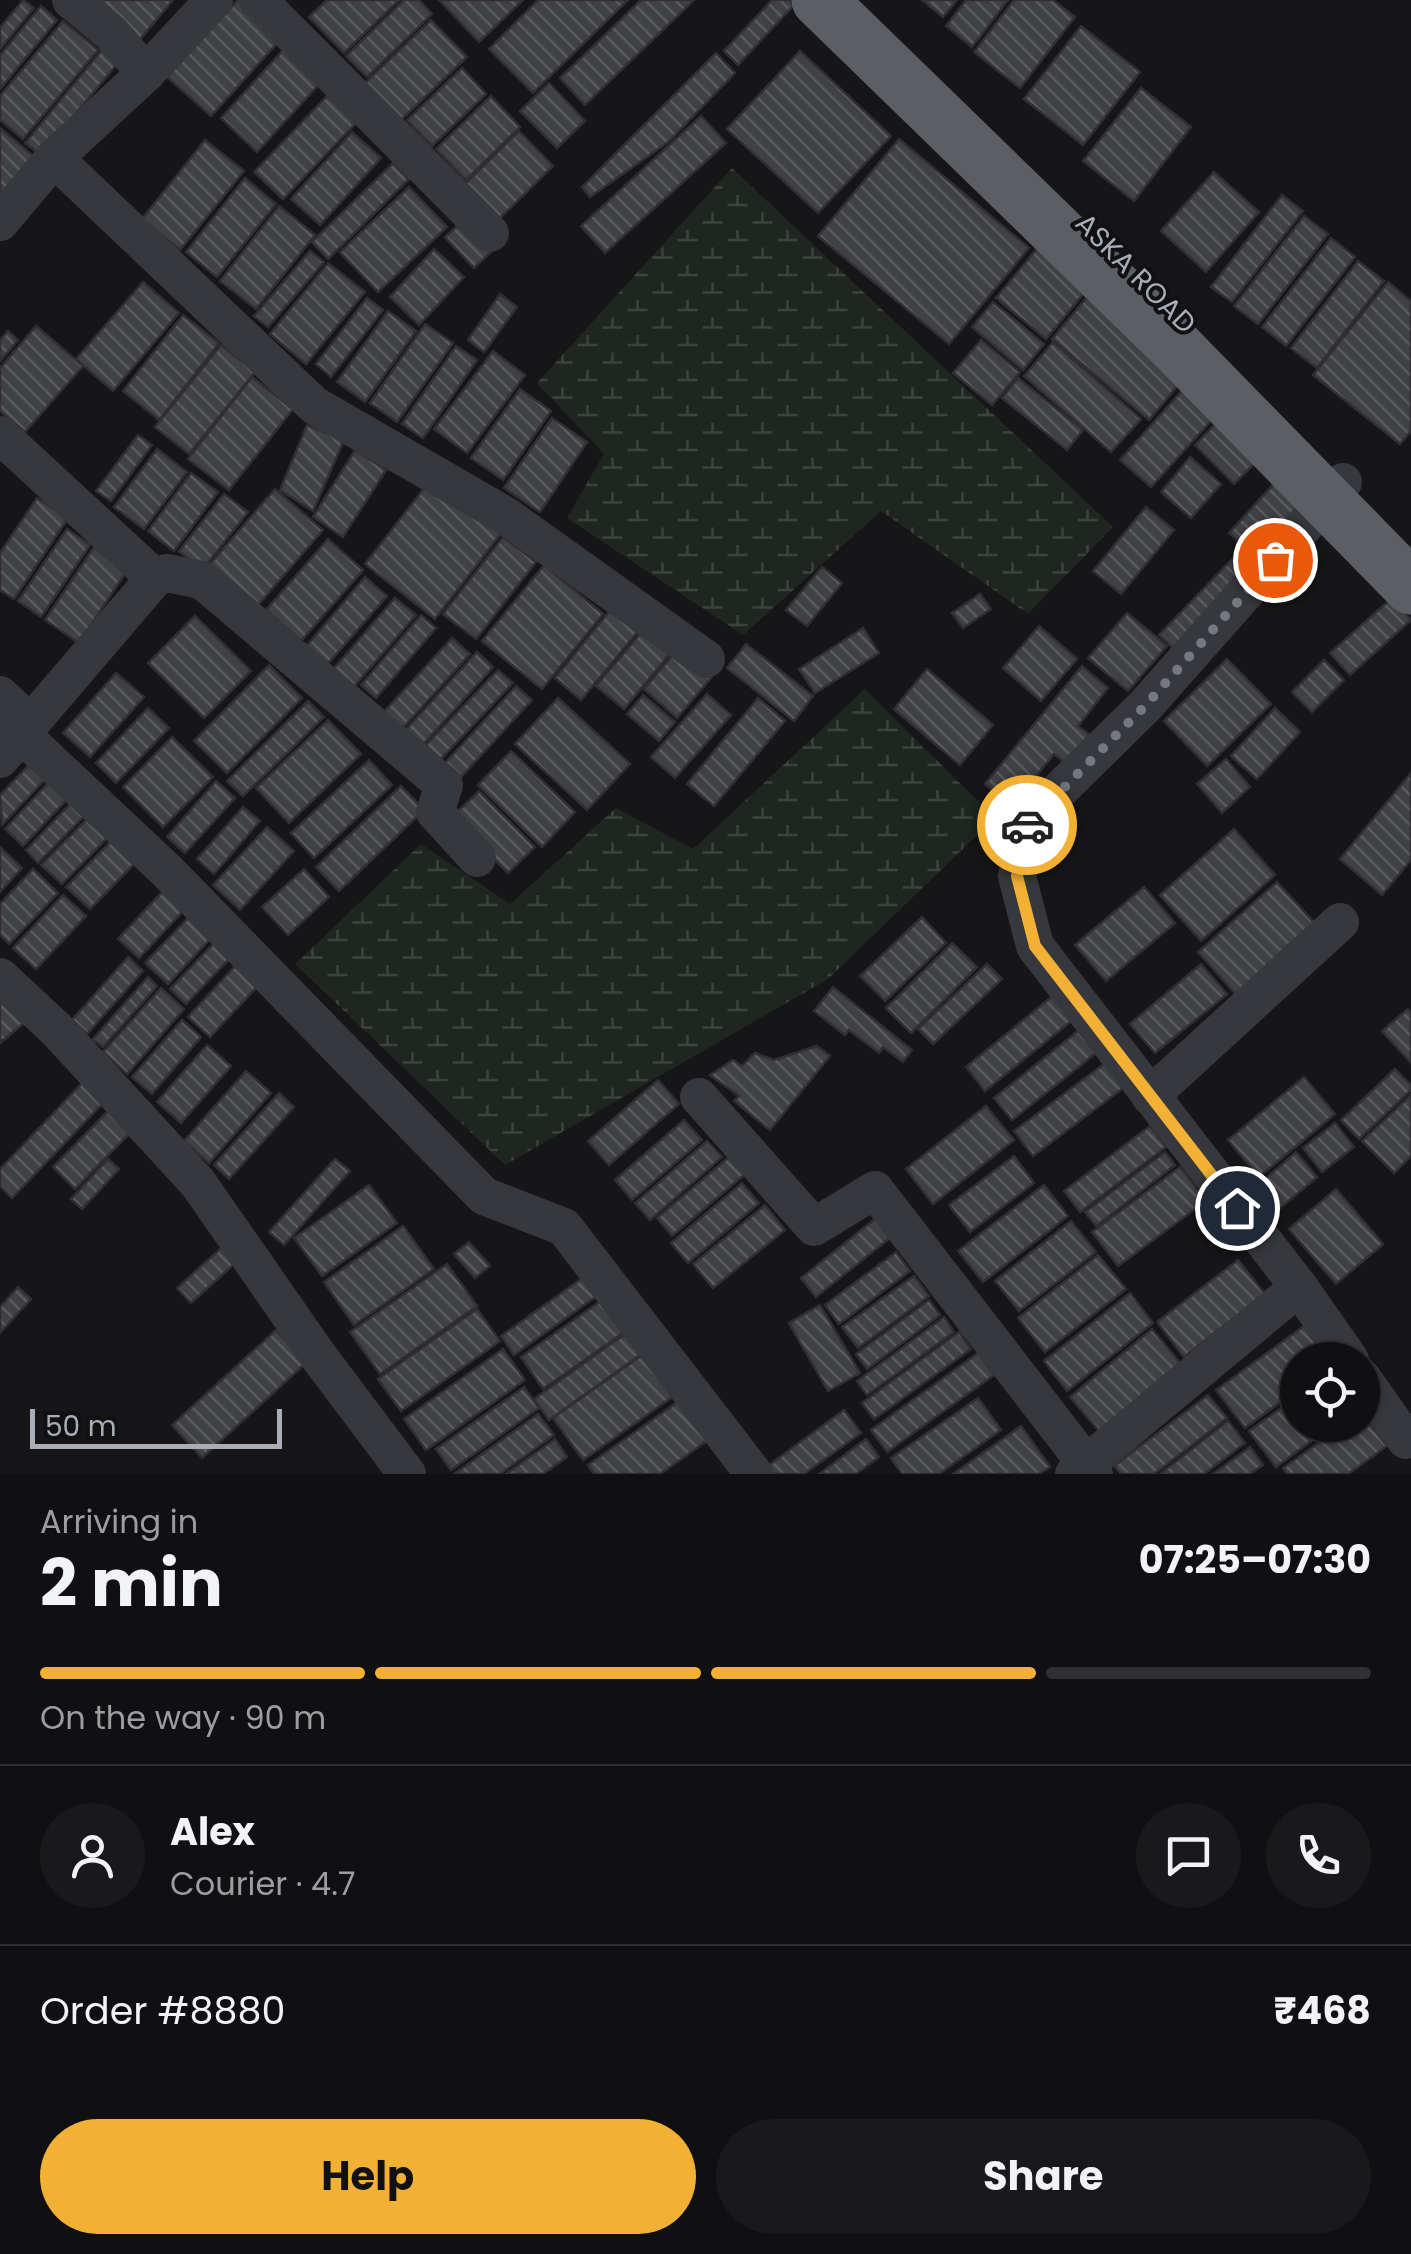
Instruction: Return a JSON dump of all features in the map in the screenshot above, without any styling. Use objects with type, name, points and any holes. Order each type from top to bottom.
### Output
[{"type":"highway","points":[[819,0],[1176,347],[1336,492],[1411,587]]},
{"type":"highway","name":"ASKA ROAD","points":[[860,0],[1336,492],[1411,547]]},
{"type":"street","points":[[71,0],[110,33],[146,73]]},
{"type":"street","points":[[0,222],[54,158],[146,73],[214,0]]},
{"type":"street","points":[[258,0],[490,234]]},
{"type":"street","points":[[54,158],[314,405],[506,516],[706,658]]},
{"type":"street","points":[[0,435],[155,578]]},
{"type":"street","points":[[1336,492],[1145,706],[1028,821],[1017,876],[1035,946],[1337,1342]]},
{"type":"street","points":[[11,746],[155,578],[166,572],[202,580],[444,785],[434,812],[478,858]]},
{"type":"street","points":[[0,695],[16,710],[11,746]]},
{"type":"street","points":[[11,746],[167,871],[484,1196],[564,1227],[754,1474]]},
{"type":"street","points":[[1150,1096],[1340,922]]},
{"type":"street","points":[[0,977],[57,1030],[198,1183],[319,1357],[407,1474]]},
{"type":"street","points":[[699,1096],[814,1228],[876,1190],[1085,1471],[1298,1287]]},
{"type":"street","points":[[1380,1403],[1406,1440]]},
{"type":"green space","points":[[732,168],[1113,527],[1028,614],[881,511],[743,635],[567,518],[604,454],[537,383]]},
{"type":"green space","points":[[865,689],[995,818],[828,979],[505,1165],[295,964],[421,844],[510,904],[616,808],[693,849]]},
{"type":"building","points":[[23,0],[34,8],[0,49],[0,28]]},
{"type":"building","points":[[86,0],[173,0],[137,43]]},
{"type":"building","points":[[238,0],[282,38],[211,116],[167,77]]},
{"type":"building","points":[[327,0],[399,0],[344,53],[309,17]]},
{"type":"building","points":[[404,0],[419,0],[432,14],[367,77],[346,56]]},
{"type":"building","points":[[439,0],[523,0],[479,42]]},
{"type":"building","points":[[538,0],[628,0],[533,93],[489,49]]},
{"type":"building","points":[[641,0],[694,0],[585,105],[560,78]]},
{"type":"building","points":[[772,0],[789,0],[794,5],[738,65],[724,51]]},
{"type":"building","points":[[922,0],[957,0],[943,17]]},
{"type":"building","points":[[966,0],[1008,0],[972,47],[946,26]]},
{"type":"building","points":[[1014,0],[1053,0],[1075,17],[1020,88],[974,52]]},
{"type":"building","points":[[41,6],[57,20],[0,89],[0,55]]},
{"type":"building","points":[[431,20],[467,57],[401,120],[365,83]]},
{"type":"building","points":[[63,21],[98,50],[23,139],[0,120],[0,96]]},
{"type":"building","points":[[1081,26],[1140,72],[1083,145],[1024,99]]},
{"type":"building","points":[[285,48],[322,81],[257,152],[221,118]]},
{"type":"building","points":[[102,50],[118,63],[41,155],[25,143]]},
{"type":"building","points":[[800,51],[891,136],[818,213],[727,129]]},
{"type":"building","points":[[716,53],[735,73],[668,142],[590,197],[582,187]]},
{"type":"building","points":[[462,68],[486,94],[432,146],[407,120]]},
{"type":"building","points":[[549,83],[585,121],[557,148],[520,111]]},
{"type":"building","points":[[1141,88],[1191,127],[1134,201],[1083,161]]},
{"type":"building","points":[[330,93],[358,121],[283,199],[254,172]]},
{"type":"building","points":[[491,96],[520,127],[466,180],[436,149]]},
{"type":"building","points":[[701,116],[726,143],[605,253],[581,226]]},
{"type":"building","points":[[0,128],[38,160],[0,206]]},
{"type":"building","points":[[519,131],[553,166],[499,219],[464,185]]},
{"type":"building","points":[[352,132],[381,158],[320,225],[291,199]]},
{"type":"building","points":[[899,139],[1029,248],[949,344],[818,236]]},
{"type":"building","points":[[205,140],[244,171],[180,250],[142,219]]},
{"type":"building","points":[[393,163],[409,179],[328,259],[312,242]]},
{"type":"building","points":[[1214,172],[1259,212],[1206,272],[1161,231]]},
{"type":"building","points":[[245,178],[276,204],[217,277],[186,252]]},
{"type":"building","points":[[409,187],[447,227],[378,292],[340,252]]},
{"type":"building","points":[[1282,195],[1303,211],[1232,302],[1211,287]]},
{"type":"building","points":[[279,206],[315,235],[256,309],[220,281]]},
{"type":"building","points":[[1304,216],[1328,234],[1258,324],[1234,306]]},
{"type":"building","points":[[465,219],[493,250],[474,268],[445,237]]},
{"type":"building","points":[[1049,234],[1099,275],[1046,339],[996,298]]},
{"type":"building","points":[[1331,238],[1355,257],[1286,346],[1262,327]]},
{"type":"building","points":[[434,249],[464,277],[419,325],[390,297]]},
{"type":"building","points":[[310,251],[324,262],[268,327],[254,316]]},
{"type":"building","points":[[1358,261],[1384,281],[1317,368],[1291,348]]},
{"type":"building","points":[[328,263],[365,292],[306,364],[270,334]]},
{"type":"building","points":[[143,282],[179,313],[113,391],[76,359]]},
{"type":"building","points":[[1388,282],[1411,301],[1411,431],[1400,444],[1313,375]]},
{"type":"building","points":[[500,294],[517,307],[484,352],[468,340]]},
{"type":"building","points":[[1088,296],[1185,377],[1149,420],[1052,339]]},
{"type":"building","points":[[367,298],[383,310],[331,377],[316,364]]},
{"type":"building","points":[[993,302],[1044,344],[1023,370],[972,327]]},
{"type":"building","points":[[388,311],[416,331],[365,402],[337,382]]},
{"type":"building","points":[[183,315],[219,343],[159,420],[123,391]]},
{"type":"building","points":[[425,324],[453,343],[397,422],[370,403]]},
{"type":"building","points":[[36,326],[83,366],[25,432],[0,411],[0,368]]},
{"type":"building","points":[[8,331],[18,340],[0,361],[0,340]]},
{"type":"building","points":[[981,340],[1020,372],[992,405],[953,373]]},
{"type":"building","points":[[1053,342],[1141,419],[1111,452],[1024,376]]},
{"type":"building","points":[[221,345],[255,372],[189,454],[155,427]]},
{"type":"building","points":[[456,346],[477,360],[423,438],[402,424]]},
{"type":"building","points":[[493,351],[525,375],[467,453],[434,429]]},
{"type":"building","points":[[252,377],[293,409],[229,490],[188,459]]},
{"type":"building","points":[[1018,378],[1083,430],[1067,450],[1002,398]]},
{"type":"building","points":[[1188,384],[1219,412],[1151,487],[1120,460]]},
{"type":"building","points":[[520,389],[551,411],[503,480],[471,458]]},
{"type":"building","points":[[1227,412],[1266,452],[1234,484],[1195,445]]},
{"type":"building","points":[[552,418],[587,442],[540,512],[504,488]]},
{"type":"building","points":[[307,425],[344,440],[313,511],[280,490]]},
{"type":"building","points":[[138,435],[152,445],[111,501],[96,491]]},
{"type":"building","points":[[157,449],[187,472],[144,529],[114,507]]},
{"type":"building","points":[[355,450],[386,470],[343,537],[313,517]]},
{"type":"building","points":[[1190,457],[1221,484],[1191,518],[1161,492]]},
{"type":"building","points":[[191,473],[218,492],[174,551],[148,531]]},
{"type":"building","points":[[1282,475],[1316,505],[1263,563],[1229,533]]},
{"type":"building","points":[[432,478],[502,532],[435,619],[365,564]]},
{"type":"building","points":[[275,489],[323,530],[258,605],[210,564]]},
{"type":"building","points":[[224,494],[248,512],[202,570],[179,551]]},
{"type":"building","points":[[37,498],[68,518],[14,599],[0,590],[0,553]]},
{"type":"building","points":[[1146,507],[1174,530],[1121,594],[1093,571]]},
{"type":"building","points":[[67,529],[90,545],[41,617],[18,601]]},
{"type":"building","points":[[503,537],[536,562],[476,639],[443,614]]},
{"type":"building","points":[[328,539],[363,570],[301,641],[266,610]]},
{"type":"building","points":[[94,547],[128,569],[79,643],[45,620]]},
{"type":"building","points":[[1239,552],[1258,570],[1178,652],[1159,635]]},
{"type":"building","points":[[544,565],[603,614],[542,689],[482,641]]},
{"type":"building","points":[[822,567],[842,583],[807,626],[786,610]]},
{"type":"building","points":[[365,577],[387,596],[325,667],[304,649]]},
{"type":"building","points":[[980,594],[991,609],[963,628],[952,613]]},
{"type":"building","points":[[1393,597],[1411,620],[1350,675],[1330,653]]},
{"type":"building","points":[[395,598],[416,615],[350,691],[330,673]]},
{"type":"building","points":[[617,602],[644,624],[581,700],[555,678]]},
{"type":"building","points":[[1127,613],[1167,646],[1128,691],[1088,658]]},
{"type":"building","points":[[421,615],[436,628],[376,698],[361,685]]},
{"type":"building","points":[[195,616],[251,671],[204,718],[148,663]]},
{"type":"building","points":[[1039,626],[1077,659],[1041,701],[1003,668]]},
{"type":"building","points":[[646,627],[673,650],[624,709],[596,686]]},
{"type":"building","points":[[863,628],[879,653],[815,693],[799,669]]},
{"type":"building","points":[[452,638],[470,654],[399,732],[381,715]]},
{"type":"building","points":[[746,644],[813,696],[794,721],[727,668]]},
{"type":"building","points":[[677,650],[711,678],[677,718],[644,689]]},
{"type":"building","points":[[477,652],[493,667],[417,751],[401,735]]},
{"type":"building","points":[[1227,659],[1271,704],[1207,766],[1164,721]]},
{"type":"building","points":[[1324,660],[1344,680],[1312,712],[1292,692]]},
{"type":"building","points":[[269,665],[302,698],[227,773],[194,741]]},
{"type":"building","points":[[1082,666],[1108,688],[1078,726],[1091,736],[1068,765],[1054,754],[1012,806],[985,784]]},
{"type":"building","points":[[927,669],[993,725],[960,765],[894,709]]},
{"type":"building","points":[[498,670],[513,683],[439,761],[424,747]]},
{"type":"building","points":[[116,673],[144,697],[90,757],[63,733]]},
{"type":"building","points":[[516,686],[532,700],[461,777],[445,763]]},
{"type":"building","points":[[707,694],[731,715],[675,778],[651,757]]},
{"type":"building","points":[[643,695],[675,722],[659,741],[627,714]]},
{"type":"building","points":[[558,698],[630,764],[587,810],[515,744]]},
{"type":"building","points":[[758,698],[785,721],[714,806],[687,784]]},
{"type":"building","points":[[308,701],[324,717],[243,796],[227,781]]},
{"type":"building","points":[[148,708],[169,728],[116,783],[96,763]]},
{"type":"building","points":[[1275,708],[1300,732],[1257,779],[1231,756]]},
{"type":"building","points":[[328,720],[361,754],[289,823],[256,788]]},
{"type":"building","points":[[172,737],[213,777],[163,827],[123,787]]},
{"type":"building","points":[[511,751],[575,812],[542,847],[478,785]]},
{"type":"building","points":[[1226,759],[1250,787],[1222,813],[1197,784]]},
{"type":"building","points":[[369,760],[392,785],[314,858],[291,833]]},
{"type":"building","points":[[32,762],[47,777],[2,825],[0,795]]},
{"type":"building","points":[[1411,773],[1411,860],[1382,895],[1340,859]]},
{"type":"building","points":[[51,780],[69,797],[23,846],[5,829]]},
{"type":"building","points":[[216,781],[235,798],[185,853],[167,837]]},
{"type":"building","points":[[401,786],[424,810],[339,891],[316,867]]},
{"type":"building","points":[[479,791],[535,847],[508,873],[452,817]]},
{"type":"building","points":[[74,800],[87,813],[38,863],[26,850]]},
{"type":"building","points":[[243,807],[260,821],[214,874],[197,859]]},
{"type":"building","points":[[91,815],[111,834],[62,884],[41,865]]},
{"type":"building","points":[[267,827],[294,851],[240,910],[213,885]]},
{"type":"building","points":[[1234,829],[1275,875],[1201,941],[1160,895]]},
{"type":"building","points":[[118,834],[141,857],[90,909],[66,887]]},
{"type":"building","points":[[0,847],[22,868],[0,892]]},
{"type":"building","points":[[33,869],[58,893],[9,944],[0,935],[0,904]]},
{"type":"building","points":[[304,869],[329,897],[288,935],[262,907]]},
{"type":"building","points":[[1277,882],[1318,927],[1239,998],[1198,952]]},
{"type":"building","points":[[1144,887],[1175,923],[1106,981],[1075,945]]},
{"type":"building","points":[[164,890],[185,909],[139,958],[118,939]]},
{"type":"building","points":[[63,895],[86,916],[36,969],[13,948]]},
{"type":"building","points":[[190,916],[212,937],[168,984],[145,963]]},
{"type":"building","points":[[922,917],[946,943],[885,1001],[860,976]]},
{"type":"building","points":[[215,942],[231,957],[186,1004],[170,989]]},
{"type":"building","points":[[952,943],[977,967],[911,1033],[886,1008]]},
{"type":"building","points":[[128,957],[143,971],[87,1034],[72,1020]]},
{"type":"building","points":[[987,964],[1002,979],[933,1044],[918,1029]]},
{"type":"building","points":[[1201,964],[1227,994],[1155,1053],[1130,1024]]},
{"type":"building","points":[[235,966],[257,987],[210,1037],[188,1017]]},
{"type":"building","points":[[148,977],[157,986],[103,1047],[93,1039]]},
{"type":"building","points":[[833,987],[912,1050],[903,1062],[883,1047],[879,1053],[849,1030],[845,1035],[814,1011]]},
{"type":"building","points":[[161,988],[184,1009],[127,1074],[103,1052]]},
{"type":"building","points":[[0,992],[25,1022],[0,1043]]},
{"type":"building","points":[[1055,994],[1075,1018],[985,1091],[966,1067]]},
{"type":"building","points":[[1408,1009],[1411,1013],[1411,1063],[1382,1031]]},
{"type":"building","points":[[182,1020],[201,1037],[152,1094],[132,1077]]},
{"type":"building","points":[[1083,1027],[1101,1049],[1012,1120],[994,1098]]},
{"type":"building","points":[[207,1045],[231,1066],[181,1123],[157,1102]]},
{"type":"building","points":[[817,1046],[830,1056],[770,1130],[734,1101],[739,1096],[710,1075],[733,1060],[742,1066],[755,1053],[774,1060]]},
{"type":"building","points":[[1108,1061],[1126,1086],[1033,1156],[1014,1131]]},
{"type":"building","points":[[1395,1069],[1411,1085],[1411,1090],[1359,1139],[1341,1120]]},
{"type":"building","points":[[246,1071],[271,1093],[209,1163],[184,1141]]},
{"type":"building","points":[[1304,1077],[1335,1114],[1259,1177],[1228,1140]]},
{"type":"building","points":[[86,1079],[107,1099],[12,1198],[0,1186],[0,1169]]},
{"type":"building","points":[[658,1080],[679,1104],[609,1165],[588,1141]]},
{"type":"building","points":[[279,1093],[294,1107],[229,1179],[214,1165]]},
{"type":"building","points":[[1411,1095],[1411,1156],[1394,1173],[1362,1141]]},
{"type":"building","points":[[115,1104],[137,1126],[75,1189],[53,1167]]},
{"type":"building","points":[[986,1106],[1014,1140],[933,1204],[906,1169]]},
{"type":"building","points":[[684,1120],[702,1140],[632,1200],[615,1180]]},
{"type":"building","points":[[1335,1123],[1354,1147],[1322,1172],[1303,1148]]},
{"type":"building","points":[[1150,1126],[1166,1147],[1080,1212],[1064,1191]]},
{"type":"building","points":[[707,1141],[722,1157],[650,1220],[635,1203]]},
{"type":"building","points":[[1165,1152],[1175,1165],[1096,1226],[1085,1212]]},
{"type":"building","points":[[1296,1152],[1317,1177],[1279,1209],[1258,1185]]},
{"type":"building","points":[[1014,1156],[1034,1183],[970,1232],[949,1205]]},
{"type":"building","points":[[729,1157],[744,1175],[672,1236],[657,1218]]},
{"type":"building","points":[[108,1159],[119,1169],[82,1209],[71,1199]]},
{"type":"building","points":[[335,1159],[350,1171],[284,1245],[269,1232]]},
{"type":"building","points":[[1180,1167],[1206,1201],[1118,1266],[1092,1232]]},
{"type":"building","points":[[742,1183],[759,1203],[688,1263],[671,1243]]},
{"type":"building","points":[[369,1185],[397,1223],[322,1276],[294,1238]]},
{"type":"building","points":[[1044,1185],[1068,1216],[983,1282],[958,1251]]},
{"type":"building","points":[[1336,1189],[1383,1244],[1336,1284],[1289,1229]]},
{"type":"building","points":[[765,1205],[785,1230],[713,1288],[693,1264]]},
{"type":"building","points":[[875,1219],[890,1238],[816,1297],[801,1278]]},
{"type":"building","points":[[1071,1221],[1096,1252],[1019,1311],[995,1281]]},
{"type":"building","points":[[403,1226],[434,1269],[354,1325],[324,1282]]},
{"type":"building","points":[[229,1241],[242,1257],[191,1303],[177,1288]]},
{"type":"building","points":[[469,1242],[490,1266],[475,1278],[454,1254]]},
{"type":"building","points":[[896,1252],[910,1271],[839,1324],[825,1305]]},
{"type":"building","points":[[1098,1255],[1126,1289],[1045,1352],[1018,1318]]},
{"type":"building","points":[[1238,1260],[1265,1294],[1184,1357],[1157,1322]]},
{"type":"building","points":[[447,1264],[477,1306],[380,1374],[350,1332]]},
{"type":"building","points":[[588,1274],[601,1293],[514,1355],[501,1336]]},
{"type":"building","points":[[914,1276],[929,1296],[858,1348],[842,1327]]},
{"type":"building","points":[[18,1287],[31,1299],[0,1333],[0,1307]]},
{"type":"building","points":[[1130,1293],[1153,1323],[1067,1391],[1044,1361]]},
{"type":"building","points":[[605,1298],[627,1330],[543,1389],[521,1357]]},
{"type":"building","points":[[929,1300],[940,1315],[867,1369],[856,1354]]},
{"type":"building","points":[[820,1305],[860,1373],[828,1391],[789,1323]]},
{"type":"building","points":[[477,1309],[500,1341],[401,1411],[378,1379]]},
{"type":"building","points":[[944,1317],[954,1332],[867,1395],[857,1381]]},
{"type":"building","points":[[1304,1326],[1315,1342],[1282,1342]]},
{"type":"building","points":[[632,1329],[647,1350],[549,1420],[534,1399]]},
{"type":"building","points":[[1152,1329],[1180,1363],[1099,1431],[1070,1397]]},
{"type":"building","points":[[276,1330],[306,1363],[202,1458],[172,1425]]},
{"type":"building","points":[[959,1332],[971,1349],[874,1419],[862,1403]]},
{"type":"building","points":[[1280,1343],[1280,1402],[1245,1428],[1216,1390]]},
{"type":"building","points":[[503,1349],[525,1380],[426,1450],[404,1419]]},
{"type":"building","points":[[648,1351],[678,1393],[583,1460],[553,1418]]},
{"type":"building","points":[[978,1353],[994,1375],[887,1452],[871,1430]]},
{"type":"building","points":[[524,1387],[539,1408],[451,1470],[436,1449]]},
{"type":"building","points":[[1208,1395],[1227,1418],[1154,1474],[1121,1474],[1114,1466]]},
{"type":"building","points":[[978,1398],[1001,1430],[939,1474],[902,1474],[891,1458]]},
{"type":"building","points":[[679,1401],[707,1441],[660,1474],[594,1474],[588,1465]]},
{"type":"building","points":[[1280,1409],[1280,1442],[1310,1442],[1276,1467],[1249,1431]]},
{"type":"building","points":[[844,1410],[861,1433],[804,1474],[765,1474],[762,1470]]},
{"type":"building","points":[[538,1414],[554,1435],[500,1474],[454,1474]]},
{"type":"building","points":[[1228,1421],[1245,1443],[1204,1474],[1160,1474]]},
{"type":"building","points":[[1021,1426],[1050,1467],[1039,1474],[953,1474]]},
{"type":"building","points":[[1380,1437],[1387,1446],[1348,1474],[1287,1474],[1283,1468],[1320,1442],[1380,1442]]},
{"type":"building","points":[[555,1439],[567,1457],[543,1474],[506,1474]]},
{"type":"building","points":[[866,1439],[879,1457],[856,1474],[819,1474]]},
{"type":"building","points":[[1250,1447],[1263,1465],[1250,1474],[1213,1474]]},
{"type":"way so far","points":[[1027,825],[1145,706],[1275,560]]},
{"type":"route","points":[[1027,825],[1017,876],[1035,946],[1237,1208]]}]
